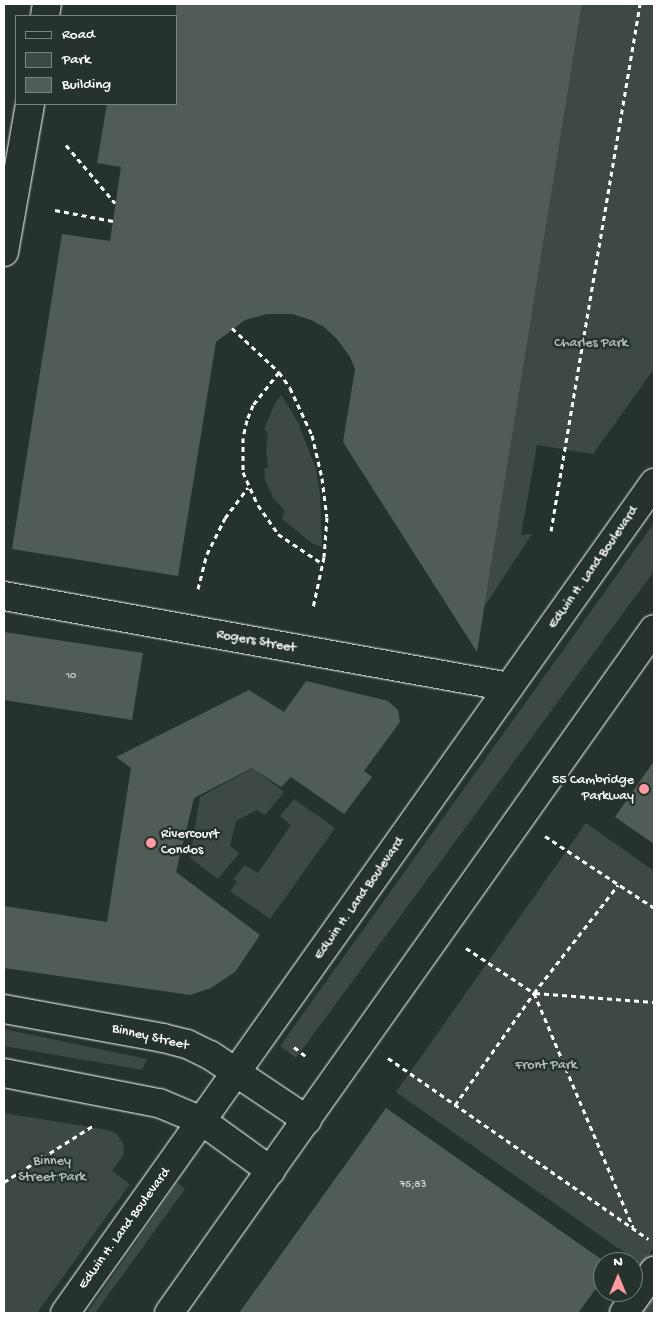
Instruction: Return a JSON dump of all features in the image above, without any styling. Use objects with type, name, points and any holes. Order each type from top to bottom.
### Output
[{"type":"main road","points":[[4,252],[10,181],[30,105]]},
{"type":"main road","name":"Edwin H. Land Boulevard","points":[[65,1313],[238,1073],[654,483]]},
{"type":"main road","name":"Rogers Street","points":[[4,596],[509,687]]},
{"type":"main road","points":[[169,1313],[654,629]]},
{"type":"main road","name":"Binney Street","points":[[4,1009],[187,1044],[210,1055],[307,1120]]},
{"type":"main road","points":[[4,1073],[158,1103],[202,1121],[270,1171]]},
{"type":"main road","points":[[624,1313],[654,1271]]},
{"type":"path","points":[[551,531],[640,4]]},
{"type":"path","points":[[66,144],[115,203]]},
{"type":"path","points":[[55,210],[113,221]]},
{"type":"path","points":[[232,328],[279,372],[302,414],[318,459],[327,517],[327,537],[313,608]]},
{"type":"path","points":[[279,372],[254,405],[247,420],[242,472],[248,488],[267,521],[278,534],[323,564]]},
{"type":"path","points":[[198,589],[207,554],[225,518],[248,488]]},
{"type":"path","points":[[520,819],[654,908]]},
{"type":"path","points":[[455,1105],[534,992],[618,885]]},
{"type":"path","points":[[440,931],[534,992],[654,1002]]},
{"type":"path","points":[[534,992],[633,1227]]},
{"type":"path","points":[[363,1040],[642,1234]]},
{"type":"path","points":[[4,1182],[95,1124]]},
{"type":"green space","name":"Charles Park","points":[[582,4],[654,4],[654,369],[593,454],[537,445],[521,535],[532,534],[484,607]]},
{"type":"green space","points":[[281,395],[298,422],[316,469],[320,494],[322,547],[313,544],[282,519],[285,511],[273,498],[265,479],[264,469],[268,468],[266,451],[268,432],[264,430],[274,405]]},
{"type":"green space","points":[[654,523],[654,571],[296,1058],[280,1046]]},
{"type":"green space","points":[[253,768],[284,792],[265,815],[257,810],[236,821],[230,846],[239,853],[218,879],[190,858],[200,797]]},
{"type":"green space","points":[[294,799],[335,828],[270,919],[230,891],[237,882],[234,879],[244,865],[258,873],[291,825],[280,816]]},
{"type":"green space","name":"Front Park","points":[[586,823],[654,871],[654,1247],[643,1264],[643,1252],[624,1252],[396,1092]]},
{"type":"green space","points":[[4,1029],[147,1059],[142,1070],[4,1046]]},
{"type":"green space","name":"Binney Street Park","points":[[4,1113],[116,1133],[123,1143],[124,1154],[112,1171],[130,1184],[37,1313],[4,1313]]},
{"type":"green space","points":[[177,1183],[185,1189],[95,1313],[87,1313]]},
{"type":"green space","points":[[654,1287],[654,1313],[635,1313]]},
{"type":"building","points":[[176,4],[582,4],[477,652],[343,442],[355,369],[350,357],[337,339],[324,327],[311,320],[292,314],[267,314],[245,320],[216,342],[178,576],[12,549],[62,234],[110,241],[121,167],[97,163],[107,105],[178,105],[178,15],[176,15]]},
{"type":"building","points":[[4,632],[143,653],[132,720],[4,700]]},
{"type":"building","name":"Rivercourt Condos","points":[[306,681],[388,701],[398,710],[400,722],[364,771],[372,777],[344,814],[291,777],[281,787],[252,768],[194,798],[176,872],[260,935],[235,972],[211,988],[190,995],[4,968],[4,906],[107,922],[131,768],[116,757],[249,690],[284,712]]},
{"type":"building","name":"55 Cambridge Parkway","points":[[654,761],[654,844],[615,817]]},
{"type":"building","points":[[386,1108],[593,1254],[593,1293],[578,1313],[239,1313]]},
{"type":"place","name":"55 Cambridge Parkway","points":[[644,789]]},
{"type":"place","name":"Rivercourt Condos","points":[[151,843]]}]
